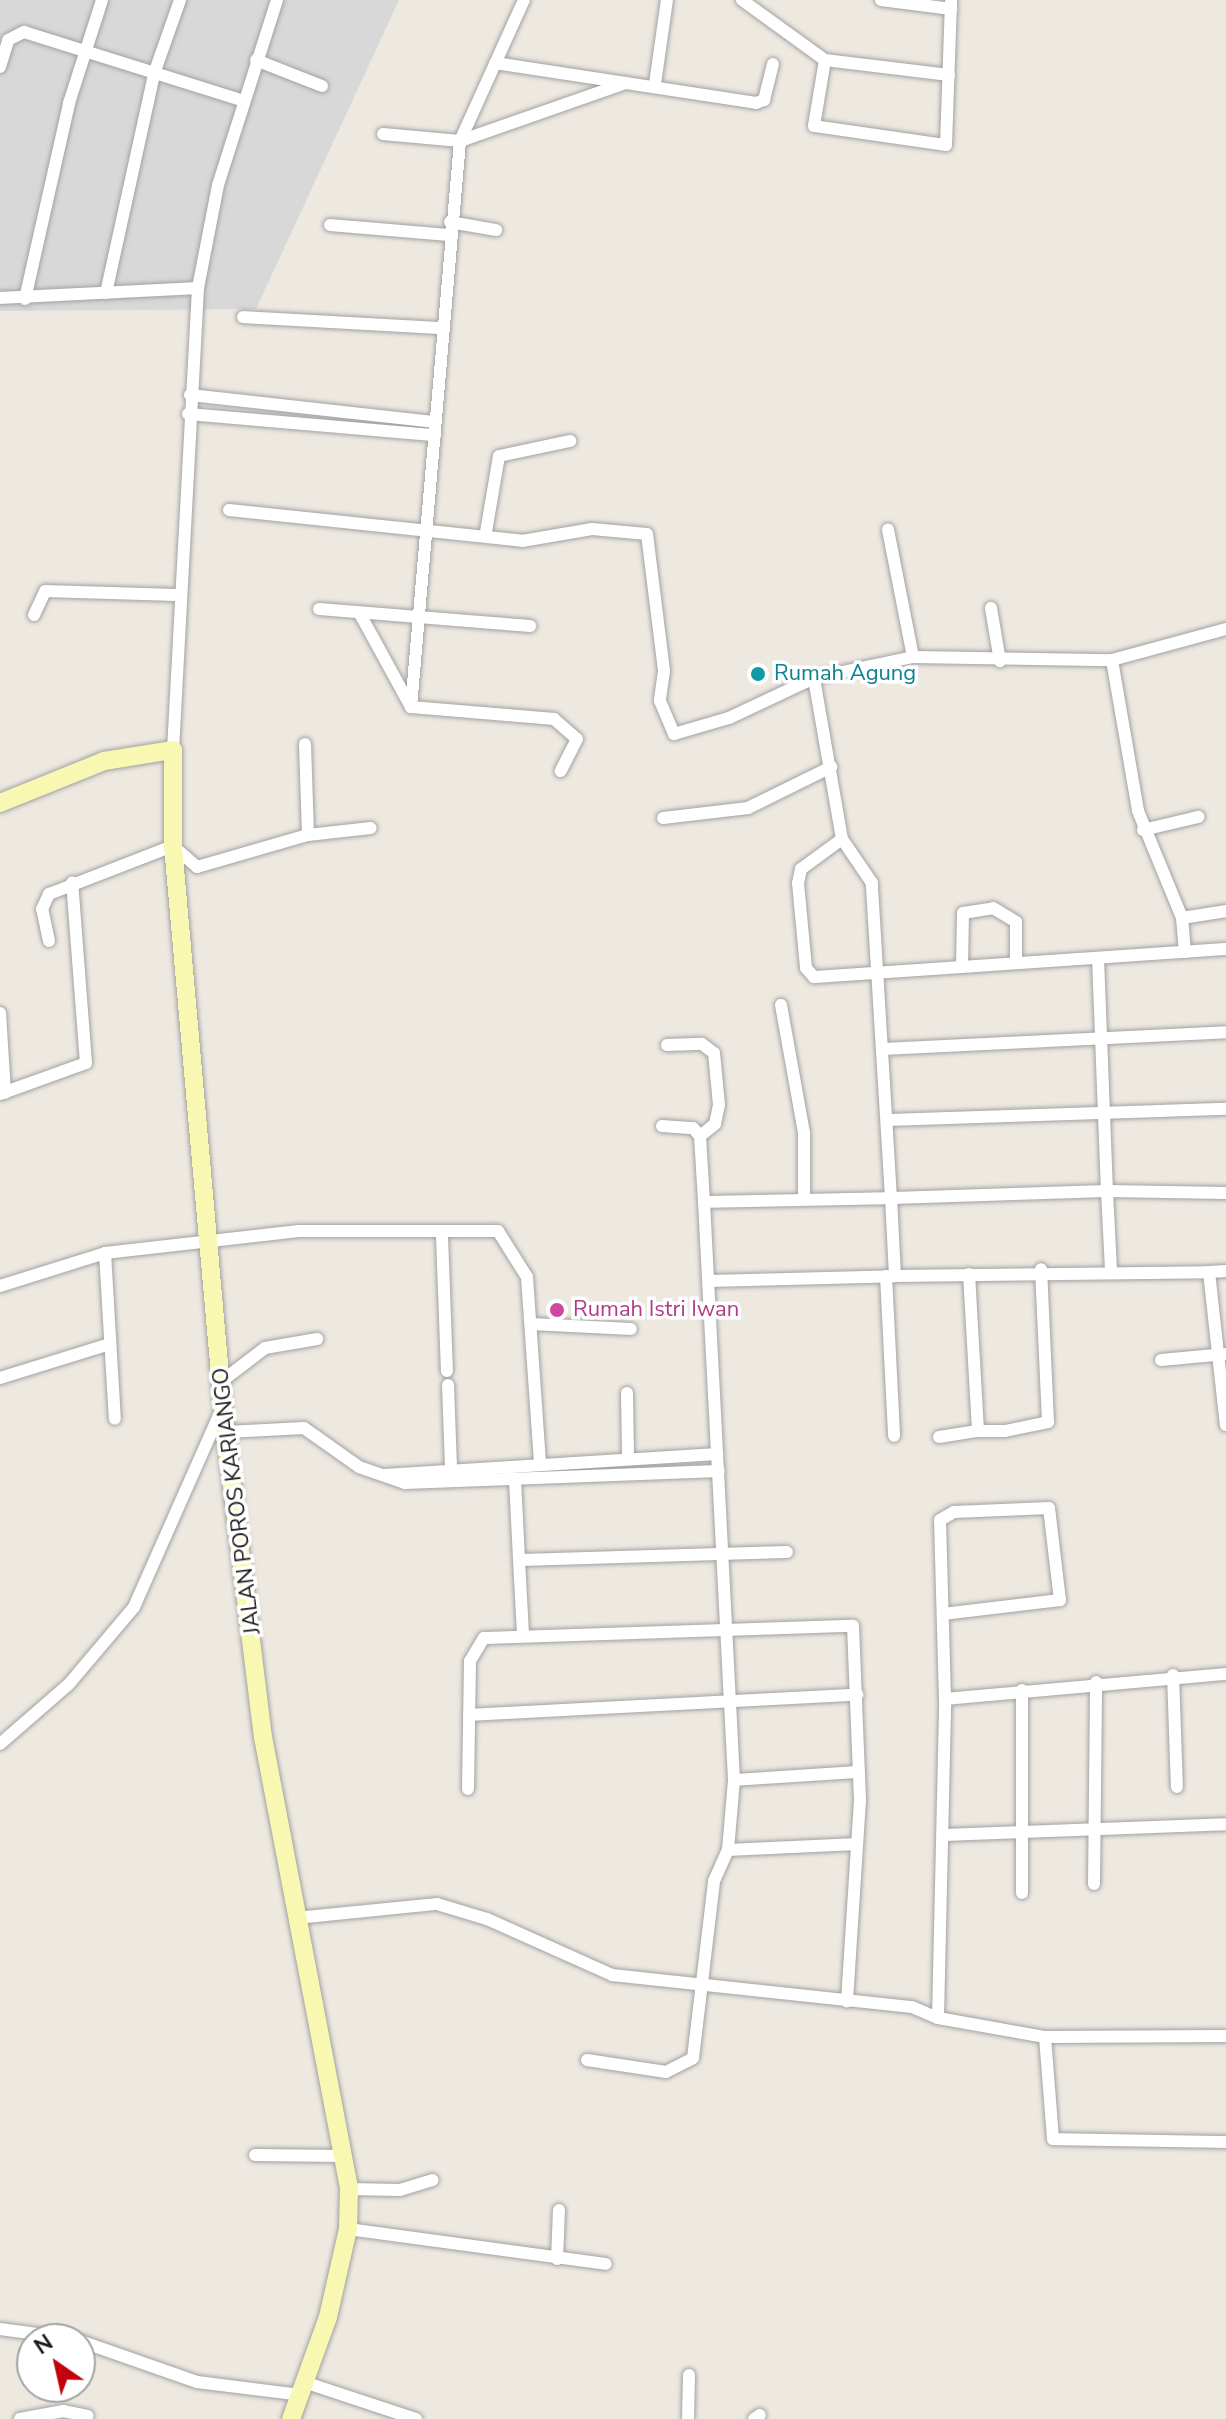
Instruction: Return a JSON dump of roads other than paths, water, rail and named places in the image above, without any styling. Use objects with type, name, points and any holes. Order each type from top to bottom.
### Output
[{"type":"main road","points":[[0,803],[104,761],[173,750]]},
{"type":"main road","name":"JALAN POROS KARIANGO","points":[[173,750],[173,846],[223,1404],[263,1737],[349,2189],[348,2229],[304,2389],[291,2419]]},
{"type":"street","points":[[25,299],[102,0]]},
{"type":"street","points":[[106,293],[155,71],[180,0]]},
{"type":"street","points":[[173,750],[176,595],[198,288],[241,100],[277,0]]},
{"type":"street","points":[[411,707],[428,528],[450,228],[460,141],[524,0]]},
{"type":"street","points":[[655,84],[667,0]]},
{"type":"street","points":[[742,0],[825,60],[949,75]]},
{"type":"street","points":[[825,60],[814,126],[946,145],[951,5],[881,0]]},
{"type":"street","points":[[0,67],[8,40],[24,32],[241,100]]},
{"type":"street","points":[[256,60],[322,86]]},
{"type":"street","points":[[495,63],[655,84],[759,103],[773,64]]},
{"type":"street","points":[[383,134],[460,141],[631,81]]},
{"type":"street","points":[[330,225],[496,230]]},
{"type":"street","points":[[0,298],[198,288]]},
{"type":"street","points":[[243,317],[442,328]]},
{"type":"street","points":[[190,395],[436,428]]},
{"type":"street","points":[[188,414],[436,428]]},
{"type":"street","points":[[486,532],[499,456],[570,441]]},
{"type":"street","points":[[229,510],[486,532],[522,541],[607,528],[647,534],[664,671],[660,701],[674,734],[729,718],[814,678],[913,657],[1000,661],[1112,660],[1226,629]]},
{"type":"street","points":[[888,529],[913,657]]},
{"type":"street","points":[[34,615],[45,591],[176,595]]},
{"type":"street","points":[[991,608],[1000,661]]},
{"type":"street","points":[[319,609],[530,626]]},
{"type":"street","points":[[360,614],[411,707]]},
{"type":"street","points":[[1112,660],[1143,830],[1182,918],[1185,952]]},
{"type":"street","points":[[814,678],[842,839],[872,883],[881,969],[888,1120],[894,1436]]},
{"type":"street","points":[[411,707],[554,719],[577,739],[561,771]]},
{"type":"street","points":[[305,744],[308,835]]},
{"type":"street","points":[[663,818],[748,808],[831,767]]},
{"type":"street","points":[[1143,830],[1198,817]]},
{"type":"street","points":[[49,941],[43,901],[72,883],[173,846],[197,867],[308,835],[371,828]]},
{"type":"street","points":[[842,839],[801,869],[806,968],[821,979],[881,969],[1226,949]]},
{"type":"street","points":[[0,1013],[3,1094],[86,1063],[72,883]]},
{"type":"street","points":[[962,966],[963,913],[993,908],[1016,922],[1016,963]]},
{"type":"street","points":[[1182,918],[1226,911]]},
{"type":"street","points":[[1098,958],[1111,1271]]},
{"type":"street","points":[[781,1005],[804,1133],[804,1197]]},
{"type":"street","points":[[884,1049],[1226,1032]]},
{"type":"street","points":[[667,1045],[702,1044],[714,1053],[718,1117],[700,1136]]},
{"type":"street","points":[[888,1120],[1226,1109]]},
{"type":"street","points":[[587,2060],[638,2071],[687,2065],[705,1989],[714,1881],[728,1850],[734,1780],[700,1136],[693,1128],[662,1126]]},
{"type":"street","points":[[704,1202],[1107,1191],[1226,1193]]},
{"type":"street","points":[[1,1281],[105,1253],[209,1247],[299,1231],[442,1236],[484,1228],[509,1241],[527,1277],[540,1462]]},
{"type":"street","points":[[442,1236],[447,1371]]},
{"type":"street","points":[[105,1253],[115,1419]]},
{"type":"street","points":[[709,1281],[1041,1269],[1226,1271]]},
{"type":"street","points":[[939,1437],[1048,1422],[1041,1269]]},
{"type":"street","points":[[1209,1272],[1221,1355],[1226,1425]]},
{"type":"street","points":[[969,1274],[978,1431]]},
{"type":"street","points":[[532,1324],[631,1329]]},
{"type":"street","points":[[222,1381],[265,1348],[317,1339]]},
{"type":"street","points":[[0,1378],[110,1344]]},
{"type":"street","points":[[1161,1360],[1221,1355]]},
{"type":"street","points":[[448,1385],[451,1466]]},
{"type":"street","points":[[627,1393],[628,1459]]},
{"type":"street","points":[[0,1744],[69,1684],[134,1607],[223,1404]]},
{"type":"street","points":[[227,1432],[304,1428],[384,1475],[405,1483],[719,1471]]},
{"type":"street","points":[[384,1475],[451,1466],[717,1454]]},
{"type":"street","points":[[515,1480],[523,1634]]},
{"type":"street","points":[[938,2018],[945,1699],[943,1614],[941,1517],[1049,1508],[1060,1600],[943,1614]]},
{"type":"street","points":[[519,1560],[787,1552]]},
{"type":"street","points":[[468,1789],[473,1647],[484,1638],[727,1626],[853,1626],[859,1772],[847,2002]]},
{"type":"street","points":[[945,1699],[1173,1675],[1226,1674]]},
{"type":"street","points":[[1173,1675],[1177,1787]]},
{"type":"street","points":[[1094,1884],[1096,1682]]},
{"type":"street","points":[[1022,1690],[1022,1893]]},
{"type":"street","points":[[469,1715],[857,1695]]},
{"type":"street","points":[[734,1780],[859,1772]]},
{"type":"street","points":[[944,1835],[1093,1832],[1226,1824]]},
{"type":"street","points":[[728,1850],[857,1844]]},
{"type":"street","points":[[296,1918],[437,1904],[487,1919],[598,1971],[705,1989],[912,2007],[938,2018],[1045,2037],[1226,2036]]},
{"type":"street","points":[[1045,2037],[1053,2139],[1226,2142]]},
{"type":"street","points":[[255,2155],[343,2156]]},
{"type":"street","points":[[349,2189],[400,2190],[432,2180]]},
{"type":"street","points":[[557,2259],[559,2210]]},
{"type":"street","points":[[348,2229],[606,2264]]},
{"type":"street","points":[[96,2347],[197,2382],[304,2389],[416,2419]]},
{"type":"street","points":[[688,2419],[689,2375]]},
{"type":"street","points":[[20,2419],[63,2411],[88,2416]]},
{"type":"place","name":"Rumah Agung","points":[[758,674]]},
{"type":"place","name":"Rumah Istri Iwan","points":[[557,1310]]}]
